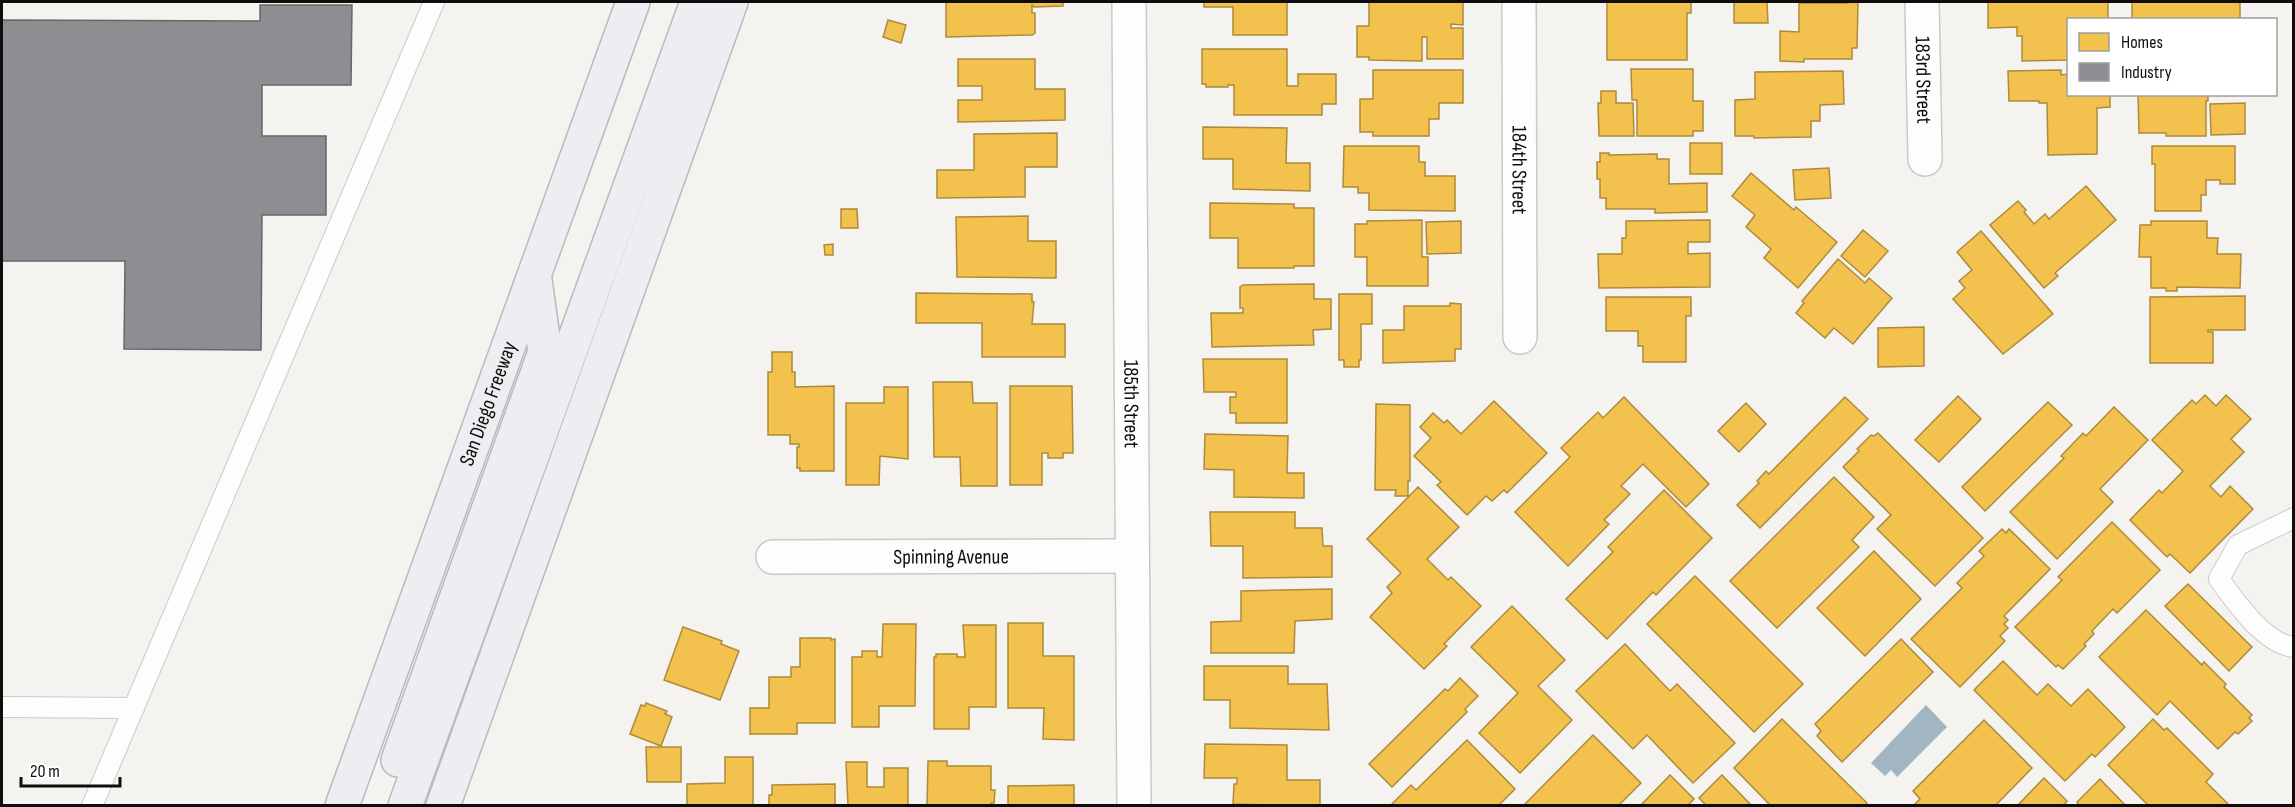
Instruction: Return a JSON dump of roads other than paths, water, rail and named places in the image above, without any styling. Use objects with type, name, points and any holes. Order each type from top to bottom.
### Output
[{"type":"highway","name":"San Diego Freeway","points":[[342,806],[633,2]]},
{"type":"highway","points":[[405,806],[697,2]]},
{"type":"highway","points":[[442,806],[731,2]]},
{"type":"highway","points":[[383,806],[545,352],[534,275]]},
{"type":"street","name":"185th Street","points":[[1129,2],[1134,806]]},
{"type":"street","name":"184th Street","points":[[1519,2],[1520,337]]},
{"type":"street","name":"183rd Street","points":[[1922,2],[1925,159]]},
{"type":"street","name":"Spinning Avenue","points":[[773,557],[1132,556]]},
{"type":"lane","points":[[92,806],[434,2]]},
{"type":"lane","points":[[2294,518],[2238,546],[2219,579],[2245,615],[2283,646],[2294,647]]},
{"type":"lane","points":[[2,707],[134,708]]},
{"type":"water","points":[[1926,705],[1947,727],[1897,777],[1891,770],[1885,776],[1871,763]]}]
